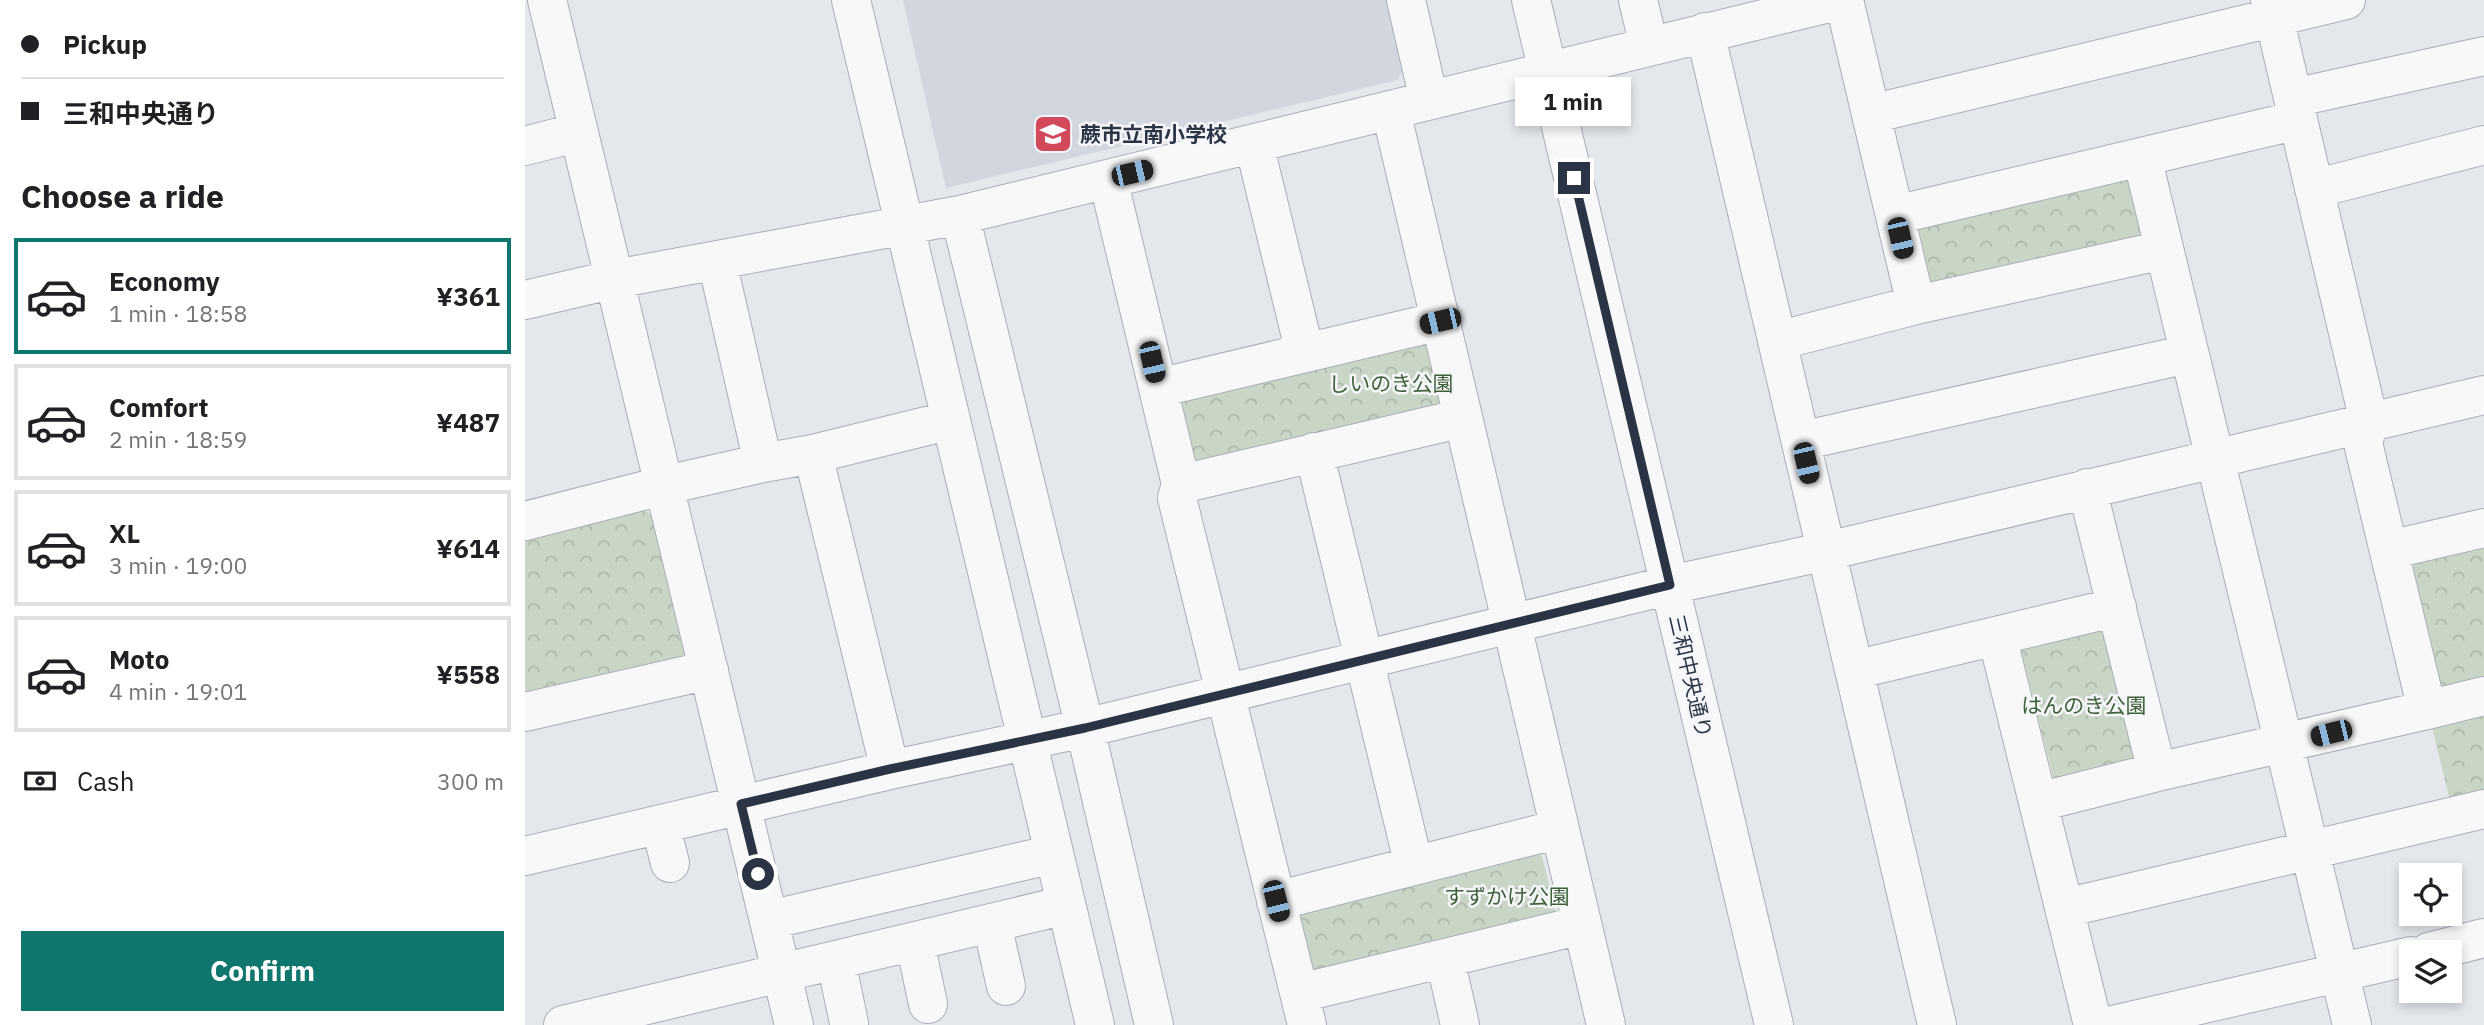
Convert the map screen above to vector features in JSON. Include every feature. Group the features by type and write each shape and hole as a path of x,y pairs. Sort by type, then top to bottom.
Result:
{"street":[{"path":"547,0 794,1025"},
{"path":"851,0 1095,1025"},
{"path":"1406,0 1429,100"},
{"name":"三和中央通り","path":"1531,0 1774,1025"},
{"path":"1638,0 1649,46"},
{"path":"525,300 615,279 960,215 1649,46 1719,20 1842,0 1916,305"},
{"path":"1871,114 2272,9 2346,0"},
{"path":"2272,9 2369,422 2363,443 2427,710"},
{"path":"1719,20 1777,341 1937,1025"},
{"path":"1895,215 2142,157 2296,109 2484,56"},
{"path":"1391,111 1606,1025"},
{"path":"525,146 579,132"},
{"path":"1254,144 1305,353"},
{"path":"2314,189 2484,145"},
{"path":"2142,157 2351,1025"},
{"path":"1108,179 1181,484 1177,498 1304,1009 1445,959 1582,925"},
{"path":"960,215 1154,1025"},
{"path":"1777,341 1916,305 2163,250"},
{"path":"717,261 763,463"},
{"path":"1158,388 1440,321"},
{"path":"1801,441 2188,354"},
{"path":"525,856 890,769 1085,728 1670,585 1827,551 2484,395"},
{"path":"1181,484 1463,418"},
{"path":"525,521 666,485 813,454 951,420"},
{"path":"1314,452 1414,866"},
{"path":"813,454 890,769"},
{"path":"2087,488 2157,772"},
{"path":"2389,550 2484,528"},
{"path":"1854,670 2117,607"},
{"path":"1997,636 2093,1025"},
{"path":"525,712 709,670"},
{"path":"2039,802 2484,696"},
{"path":"2065,908 2484,810"},
{"path":"660,824 670,863"},
{"path":"1276,901 1559,829"},
{"path":"769,920 1054,854"},
{"path":"563,1025 618,1019 781,974 1066,905"},
{"path":"992,923 1006,986"},
{"path":"2462,944 2484,938"},
{"path":"915,942 928,1004"},
{"path":"1445,959 1460,1025"},
{"path":"2113,1025 2399,959"},
{"path":"836,961 849,1023"}],"shaded area":[{"name":"蕨市立南小学校","path":"903,0 1388,0 1404,66 1398,80 946,188"}],"green space":[{"path":"2134,177 2150,236 1924,285 1910,229"},
{"name":"しいのき公園","path":"1427,339 1443,408 1192,465 1176,399"},
{"path":"633,506 654,515 688,654 679,664 525,699 525,532"},
{"path":"2484,528 2484,809 2454,817 2389,550"},
{"name":"はんのき公園","path":"2106,620 2147,760 2054,780 2021,650 2029,640"},
{"name":"すずかけ公園","path":"1530,850 1542,856 1557,917 1312,973 1297,914"}],"place":[{"name":"蕨市立南小学校","path":"1053,134"}],"route":[{"path":"758,874 741,804 1085,728 1670,585 1574,178"}]}
